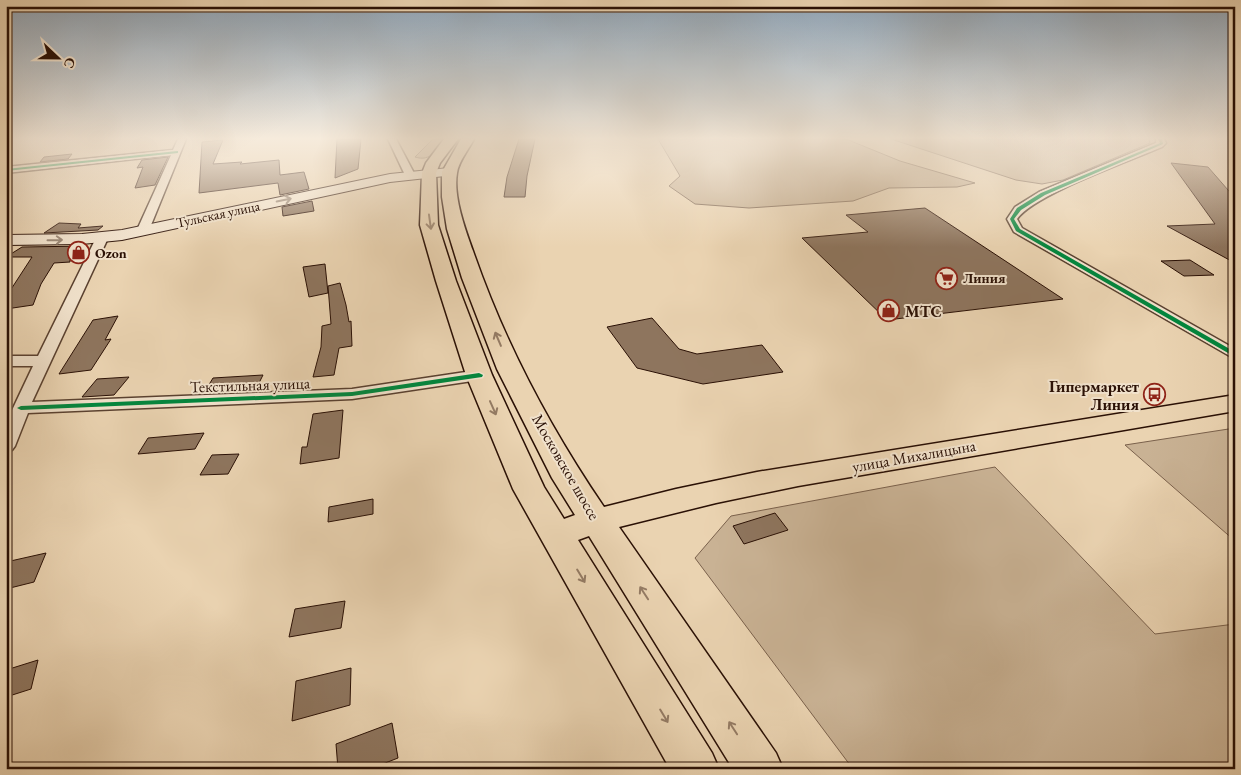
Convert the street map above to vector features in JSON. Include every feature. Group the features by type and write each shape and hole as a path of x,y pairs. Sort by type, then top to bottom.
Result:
{"main road":[{"name":"Тульская улица","path":"6,240 102,238 378,180 414,175"},
{"name":"Московское шоссе","path":"430,175 429,225 446,281 479,375 530,489 696,769"},
{"name":"Московское шоссе","path":"432,175 450,197 456,230 472,278 510,369 568,478 760,769"},
{"name":"улица Михалицына","path":"556,534 596,520 639,509 766,481 1235,403"}],"street":[{"path":"143,230 166,175"},
{"path":"1088,175 1043,194 1019,209 1012,219 1018,230 1235,355"},
{"path":"6,446 21,408 102,238"},
{"path":"6,362 45,361"},
{"name":"Текстильная улица","path":"21,408 352,394 479,375"}],"shaded area":[{"path":"948,175 975,183 957,187 889,188 853,201 749,208 695,204 669,186 680,176"},
{"path":"1001,175 1074,175 1063,180 1042,184 1016,180"},
{"path":"1235,428 1235,541 1125,445"},
{"path":"995,467 1155,634 1235,624 1235,769 853,769 695,558 731,516"}],"building":[{"path":"140,175 160,175 155,185 135,188"},
{"path":"200,175 305,175 309,189 280,195 278,183 199,193"},
{"path":"508,175 527,175 525,197 504,197"},
{"path":"1180,175 1215,175 1235,198 1235,263 1167,226 1215,224"},
{"path":"312,201 314,211 283,216 282,207"},
{"path":"925,208 1063,299 887,320 802,238 868,232 846,215"},
{"path":"59,223 81,224 78,228 103,226 98,230 44,233"},
{"path":"87,246 70,262 54,263 41,284 33,305 6,309 6,297 32,257 6,257 22,247"},
{"path":"1190,260 1214,275 1184,276 1161,261"},
{"path":"325,264 328,293 309,297 303,267"},
{"path":"340,283 349,322 351,321 352,346 339,348 334,375 313,377 321,347 322,326 331,324 328,286"},
{"path":"118,316 105,340 111,339 91,370 59,374 93,320"},
{"path":"652,318 679,349 697,354 762,345 783,372 703,384 637,368 607,327"},
{"path":"263,375 256,389 204,393 213,378"},
{"path":"129,377 114,395 82,397 97,379"},
{"path":"343,410 339,458 300,464 302,447 307,447 313,414"},
{"path":"204,433 195,449 138,454 148,438"},
{"path":"239,454 228,474 200,475 212,455"},
{"path":"373,499 373,514 328,522 329,507"},
{"path":"775,513 788,530 744,544 733,526"},
{"path":"46,553 34,582 6,589 6,562"},
{"path":"345,601 341,628 289,637 295,609"},
{"path":"38,660 31,689 6,697 6,670"},
{"path":"351,668 350,705 292,721 296,681"},
{"path":"392,723 398,758 370,769 338,769 336,744"}],"cycle path":[{"path":"1088,175 1043,194 1019,209 1012,219 1018,230 1235,355"},
{"path":"21,408 352,394 479,375"}],"place":[{"name":"Ozon","path":"79,253"},
{"name":"Линия","path":"947,278"},
{"name":"МТС","path":"889,311"},
{"name":"Гипермаркет Линия","path":"1155,395"}]}
